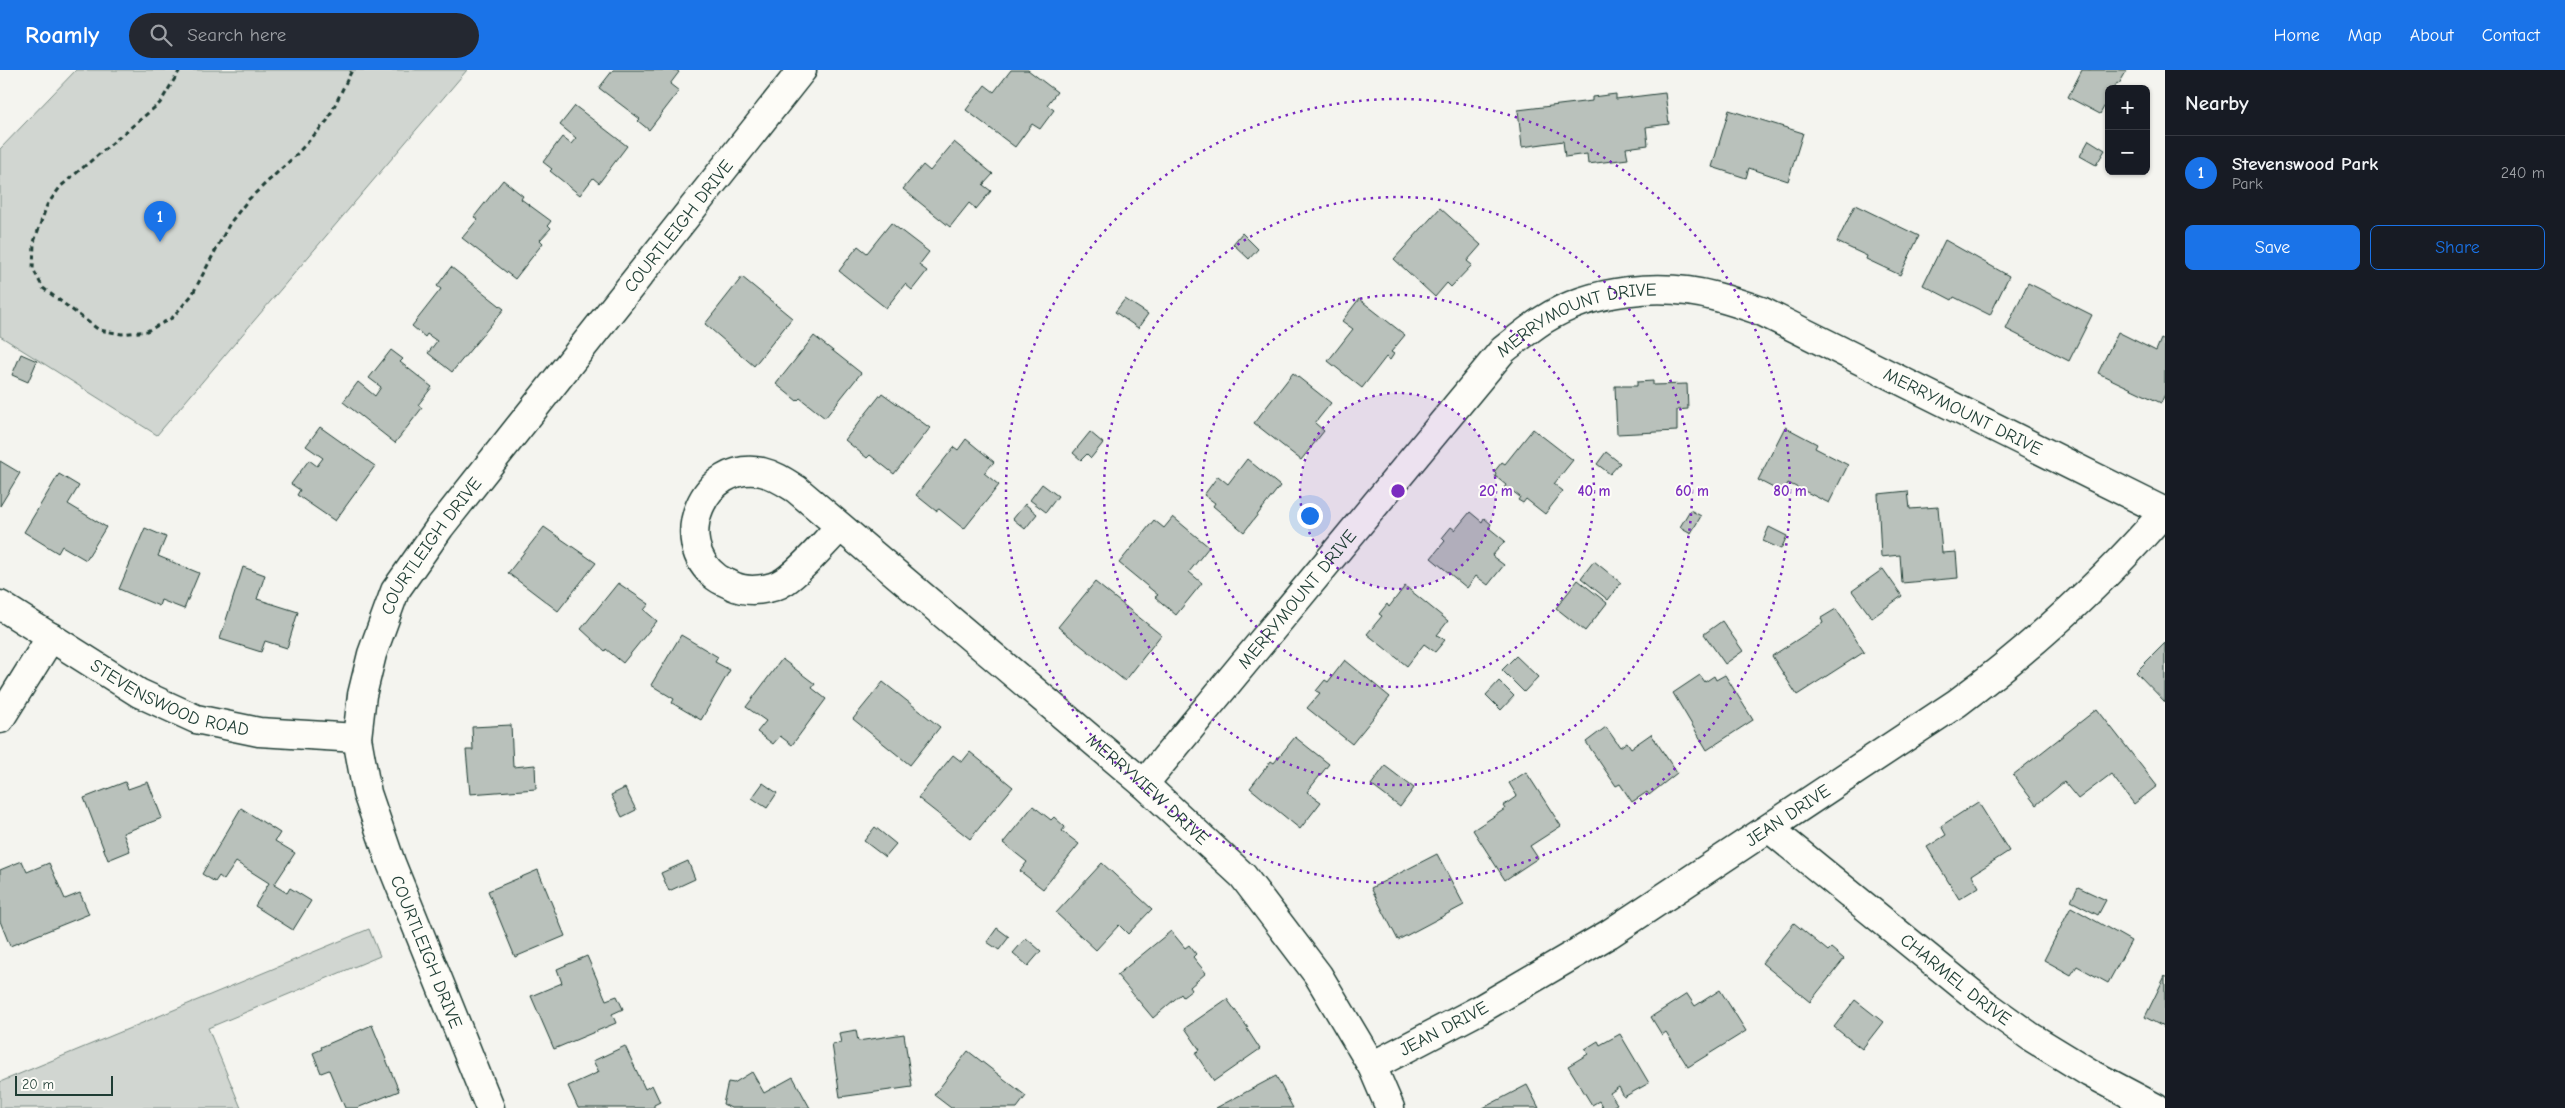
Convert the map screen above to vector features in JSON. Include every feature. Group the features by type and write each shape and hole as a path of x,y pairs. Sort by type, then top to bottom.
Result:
{"street":[{"name":"COURTLEIGH DRIVE","path":"490,1108 390,863 367,793 357,738 362,695 372,654 395,591 440,527 802,70"},
{"name":"MERRYMOUNT DRIVE","path":"1144,784 1498,356 1544,319 1583,301 1628,291 1672,290 1716,296 1761,311 2165,512"},
{"name":"MERRYVIEW DRIVE","path":"840,528 784,582 763,589 739,589 717,578 703,564 699,556 693,528 697,510 714,485 728,477 742,472 760,472 779,477 796,489 1144,784 1243,876 1318,975 1372,1066 1390,1108"},
{"name":"JEAN DRIVE","path":"1372,1066 1543,974 1770,829 1956,703 2011,662 2067,613 2165,512"},
{"name":"STEVENSWOOD ROAD","path":"0,605 139,693 196,719 259,732 357,738"},
{"path":"0,719 51,637"},
{"name":"CHARMEL DRIVE","path":"1770,829 1985,1004 2031,1038 2090,1073 2156,1108"}],"path":[{"path":"180,70 160,103 61,186 47,205 34,242 33,269 43,288 99,330 122,334 147,331 172,318 192,295 230,222 242,207 327,121 352,70"}],"shaded area":[{"path":"76,70 467,70 157,435 0,336 0,149"},
{"path":"369,929 380,956 208,1028 241,1108 0,1108 0,1082"}],"building":[{"path":"613,70 676,70 679,72 670,84 679,91 649,130 638,121 640,119 599,88"},
{"path":"1011,70 1028,70 1057,92 1047,105 1054,110 1040,129 1032,124 1015,147 966,110 985,85 994,92"},
{"path":"2082,70 2127,70 2119,84 2105,85 2105,105 2100,114 2068,97"},
{"path":"1665,93 1669,124 1646,127 1648,145 1626,148 1628,159 1588,164 1587,154 1565,157 1563,141 1522,147 1518,110 1592,101 1592,97 1616,94 1616,99"},
{"path":"575,106 627,146 599,183 593,178 580,195 550,171 552,169 543,162 562,137 571,144 576,138 560,125"},
{"path":"1729,110 1803,133 1788,181 1749,168 1746,178 1712,167"},
{"path":"2089,140 2105,150 2096,165 2080,156"},
{"path":"954,142 993,174 983,185 991,191 976,209 969,203 950,227 903,189 923,165 930,171"},
{"path":"503,180 523,196 521,199 551,221 548,225 551,228 540,240 543,243 515,279 462,238 478,219 474,217"},
{"path":"1855,205 1919,236 1900,275 1866,259 1867,256 1837,242"},
{"path":"1440,208 1481,245 1467,261 1472,265 1451,287 1447,283 1435,297 1394,259"},
{"path":"891,223 929,252 919,265 927,271 912,290 905,284 886,308 839,271 858,246 867,253"},
{"path":"1242,233 1258,249 1249,259 1233,244"},
{"path":"1945,240 2009,276 1990,315 1954,297 1952,300 1923,285"},
{"path":"451,267 504,309 452,372 428,353 437,341 427,334 425,337 412,326 441,289 437,286"},
{"path":"742,277 792,318 754,366 705,324"},
{"path":"2028,283 2092,315 2069,361 2006,329"},
{"path":"1125,299 1148,314 1138,328 1115,312"},
{"path":"1359,299 1405,335 1391,352 1394,354 1390,360 1386,357 1362,388 1328,361 1353,329 1342,321"},
{"path":"2118,332 2156,351 2161,339 2165,341 2165,394 2161,403 2098,373"},
{"path":"814,336 861,373 825,418 800,398 797,401 776,384"},
{"path":"391,350 403,359 400,362 432,387 418,405 422,408 395,443 343,402 358,382 375,396 381,387 369,378"},
{"path":"21,354 37,361 28,382 12,375"},
{"path":"1293,373 1331,403 1315,423 1324,431 1301,460 1254,423"},
{"path":"1653,381 1653,385 1687,384 1688,409 1677,410 1677,431 1617,434 1615,386 1637,386 1637,382"},
{"path":"882,393 930,428 894,474 870,455 867,458 845,440"},
{"path":"320,427 375,466 335,521 297,495 300,490 291,484 309,460 317,466 323,458 306,446"},
{"path":"1785,427 1817,444 1815,448 1848,465 1829,503 1788,483 1783,493 1758,480"},
{"path":"1533,429 1573,460 1554,484 1563,491 1545,514 1526,499 1523,503 1518,500 1520,497 1511,490 1509,492 1504,488 1506,485 1495,476 1494,472 1502,462 1505,464"},
{"path":"1090,432 1103,443 1091,458 1087,454 1081,460 1073,453"},
{"path":"966,439 994,462 984,473 999,485 964,529 939,509 936,511 916,495 954,447 958,450"},
{"path":"1606,452 1620,463 1610,474 1597,464"},
{"path":"1247,459 1280,486 1244,532 1213,506 1215,503 1204,495 1218,476 1228,484"},
{"path":"0,461 20,473 0,506"},
{"path":"59,474 79,486 68,504 106,527 86,560 62,546 58,553 24,532"},
{"path":"1042,484 1058,496 1046,512 1030,500"},
{"path":"1908,491 1910,509 1938,507 1942,553 1956,552 1958,578 1902,583 1900,555 1881,557 1878,494"},
{"path":"1025,504 1037,514 1025,529 1013,519"},
{"path":"1690,510 1701,516 1691,533 1680,527"},
{"path":"1470,512 1482,522 1484,518 1491,524 1489,528 1505,541 1492,556 1504,565 1488,585 1476,576 1467,588 1431,558 1445,541 1442,538 1451,527 1455,530"},
{"path":"1173,517 1209,547 1189,572 1202,583 1176,615 1155,597 1158,595 1119,563 1154,520 1164,528"},
{"path":"544,527 596,563 558,611 508,573"},
{"path":"1769,527 1787,536 1781,549 1763,541"},
{"path":"145,528 166,537 158,556 199,573 184,609 161,600 159,606 119,589"},
{"path":"1594,561 1621,583 1608,600 1581,578"},
{"path":"243,567 265,575 257,599 298,612 287,648 265,641 261,652 220,639"},
{"path":"1883,569 1902,596 1872,618 1852,591"},
{"path":"1578,580 1607,603 1585,631 1556,608"},
{"path":"1095,582 1161,635 1125,681 1058,627"},
{"path":"618,583 649,604 644,610 657,621 623,663 606,649 605,651 581,629"},
{"path":"1405,586 1448,621 1437,635 1445,640 1435,652 1424,644 1407,666 1367,634 1382,616 1379,614 1387,604 1389,607"},
{"path":"1836,609 1864,652 1797,695 1772,656 1823,623 1821,618"},
{"path":"1722,621 1743,651 1725,664 1704,634"},
{"path":"681,635 718,657 715,662 730,670 701,720 672,703 674,699 651,685"},
{"path":"2165,643 2165,702 2136,672"},
{"path":"1516,656 1538,677 1524,692 1502,670"},
{"path":"782,659 815,684 812,688 826,699 792,745 780,736 773,744 757,732 766,721 746,707"},
{"path":"1345,660 1390,697 1352,744 1307,708 1320,693 1316,691 1325,680 1328,682"},
{"path":"1700,675 1705,682 1714,676 1716,680 1725,675 1753,720 1707,750 1673,693"},
{"path":"1499,681 1514,696 1501,710 1486,695"},
{"path":"883,682 940,727 910,765 853,719"},
{"path":"2097,709 2157,786 2134,804 2111,774 2078,799 2064,782 2036,805 2013,775"},
{"path":"511,725 513,767 535,765 536,789 470,794 466,750 473,750 472,727"},
{"path":"1606,727 1620,747 1627,742 1631,748 1651,734 1677,773 1649,795 1647,792 1632,802 1620,784 1616,786 1586,742"},
{"path":"1295,737 1329,764 1307,792 1321,802 1300,829 1250,788 1271,761 1274,763"},
{"path":"970,752 1013,787 970,839 918,798 953,755 962,762"},
{"path":"1385,766 1414,788 1400,807 1371,785"},
{"path":"1526,772 1561,826 1530,846 1538,858 1505,880 1473,830 1505,809 1503,806 1517,796 1509,783"},
{"path":"125,782 128,789 148,782 162,818 123,833 130,851 108,860 84,798"},
{"path":"763,783 777,793 767,808 752,798"},
{"path":"625,788 636,810 622,817 611,795"},
{"path":"1978,802 2009,851 1972,875 1979,887 1959,899 1927,847 1946,835 1941,826"},
{"path":"1033,806 1051,820 1054,817 1065,827 1062,831 1079,844 1043,889 1020,871 1027,862 1003,843"},
{"path":"241,808 280,833 275,841 295,853 274,885 287,893 290,888 311,901 293,930 255,906 269,883 236,862 224,880 219,876 215,882 202,874"},
{"path":"875,827 896,844 885,857 864,841"},
{"path":"1437,854 1464,905 1398,940 1371,888"},
{"path":"22,861 27,872 49,863 65,899 80,893 89,914 10,946 0,921 0,870"},
{"path":"688,861 695,879 669,891 661,873"},
{"path":"1102,863 1152,909 1128,934 1119,925 1096,950 1056,913"},
{"path":"538,870 565,936 515,957 488,891"},
{"path":"2078,887 2106,900 2098,915 2071,901"},
{"path":"2071,907 2131,941 2108,983 2077,966 2071,975 2044,960"},
{"path":"1794,923 1828,951 1831,948 1844,959 1810,1002 1762,963"},
{"path":"997,928 1009,937 999,950 987,942"},
{"path":"1171,931 1185,948 1189,945 1196,954 1193,957 1206,973 1190,987 1192,990 1183,997 1181,994 1153,1018 1117,975"},
{"path":"1026,938 1041,951 1028,966 1013,953"},
{"path":"587,956 606,1000 617,996 623,1009 612,1014 616,1023 554,1049 531,996 562,983 557,969"},
{"path":"2165,976 2165,1028 2145,1017"},
{"path":"1720,990 1746,1031 1688,1067 1666,1032 1662,1035 1651,1017 1687,994 1695,1006"},
{"path":"1227,999 1248,1028 1260,1049 1214,1081 1195,1053 1200,1050 1185,1028"},
{"path":"1855,1000 1883,1022 1862,1049 1834,1027"},
{"path":"372,1025 399,1091 357,1108 345,1108 329,1070 321,1073 313,1053 322,1049 321,1047"},
{"path":"856,1030 858,1041 904,1034 912,1087 840,1097 832,1044 841,1043 839,1033"},
{"path":"1620,1034 1649,1083 1624,1097 1619,1087 1610,1093 1617,1104 1610,1108 1603,1108 1599,1101 1592,1105 1568,1066 1588,1054 1585,1049 1598,1041 1600,1045"},
{"path":"625,1046 645,1089 652,1085 660,1102 654,1105 654,1108 578,1108 568,1086 599,1072 593,1061"},
{"path":"968,1051 1026,1096 1017,1108 951,1108 934,1095"},
{"path":"752,1072 764,1093 793,1077 810,1108 731,1108 723,1104 728,1082 734,1083"},
{"path":"1276,1076 1293,1108 1216,1108"},
{"path":"1527,1085 1539,1108 1483,1108"}],"place":[{"name":"Stevenswood Park","path":"160,242"}]}
